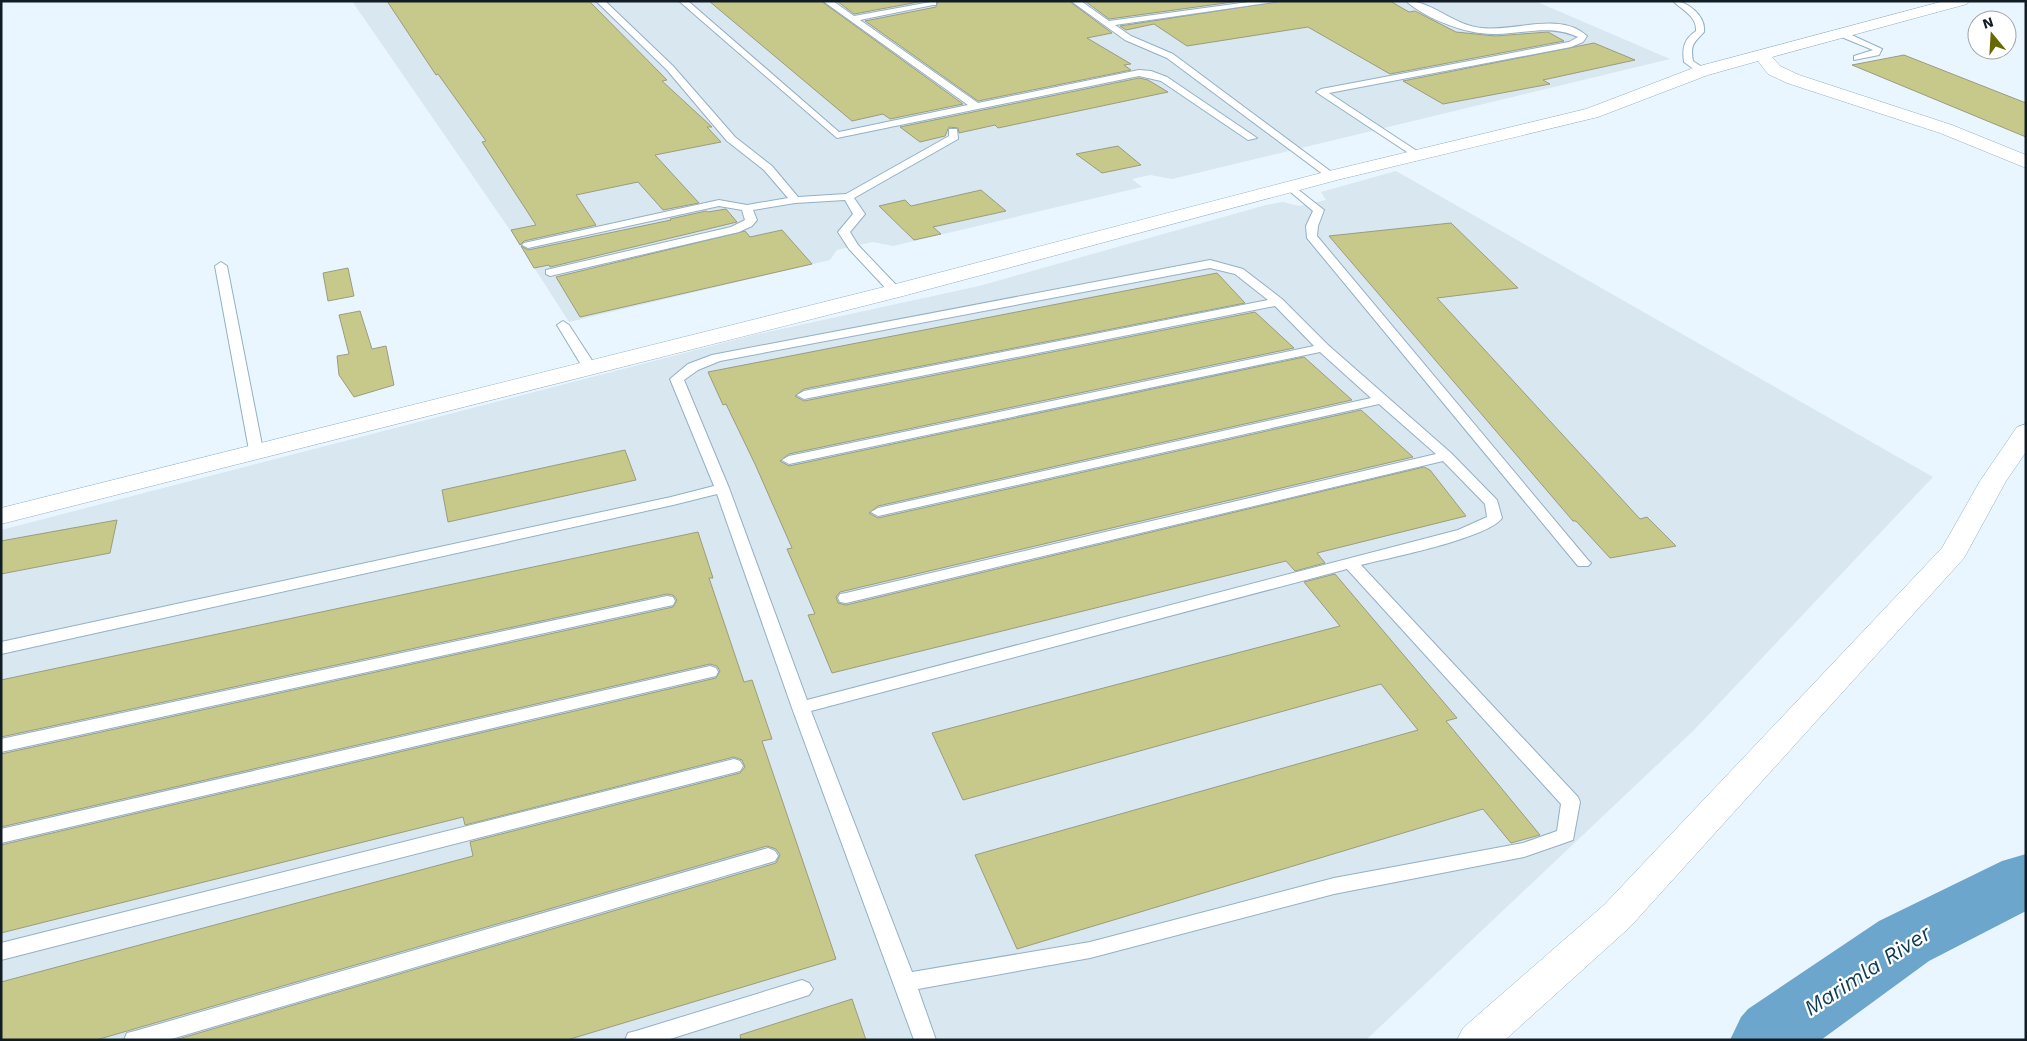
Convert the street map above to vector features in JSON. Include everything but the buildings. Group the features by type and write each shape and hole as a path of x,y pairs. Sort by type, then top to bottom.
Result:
{"street":[{"path":"1,516 256,450 895,291 1332,176 1592,113 1702,71 1962,1"},
{"path":"1762,55 1774,70 1793,79 1946,129 2026,162"},
{"path":"1477,1040 1618,916 1954,552 1993,481 2026,432"}],"lane":[{"path":"600,1 670,68 731,139 768,168 795,200"},
{"path":"683,1 837,135 1139,73 1164,79 1252,138"},
{"path":"827,1 976,106"},
{"path":"1075,1 1128,38 1170,56 1332,176"},
{"path":"1106,24 1276,1"},
{"path":"1410,1 1470,30 1483,31 1560,26 1583,36 1580,40 1571,44 1329,88 1321,92 1416,155"},
{"path":"1677,1 1699,19 1702,26 1700,32 1690,38 1687,51 1689,62 1702,71"},
{"path":"852,19 933,3"},
{"path":"1842,34 1878,50 1876,53 1857,58"},
{"path":"528,245 719,203 747,208 795,200 848,197 954,137 951,129 932,115"},
{"path":"1291,187 1320,210 1312,226 1312,236 1583,563"},
{"path":"848,197 859,214 844,232 853,247 895,291"},
{"path":"550,272 735,230 748,224 751,220 747,208"},
{"path":"801,708 1463,533 1485,525 1494,518 1492,503 1446,456 1323,348 1278,302 1238,271 1210,264 717,358 693,367 677,379 722,488 801,708 905,982 925,1040"},
{"path":"221,266 256,450"},
{"path":"804,395 1278,302"},
{"path":"563,325 590,368"},
{"path":"789,460 1323,348"},
{"path":"878,512 1383,399"},
{"path":"846,598 1446,456"},
{"path":"1,648 674,501 722,488"},
{"path":"905,982 1090,950 1334,886 1524,850 1566,836 1571,802 1350,563"},
{"path":"1,746 666,601"},
{"path":"1,836 710,672"},
{"path":"1,952 734,766"},
{"path":"135,1040 768,856"},
{"path":"636,1040 802,989"}],"shaded area":[{"path":"352,1 1535,1 1670,59 1172,179 1150,175 1132,179 1142,187 893,246 873,242 837,250 830,260 569,322 510,230"},
{"path":"1396,171 1933,477 1694,730 1366,1040 1,1040 1,530 754,335 979,286 1266,205 1283,202 1299,206 1326,200 1321,192"}],"waterway":[{"name":"Marimla River","path":"1767,1040 1774,1032 1904,941 2026,880"}]}
